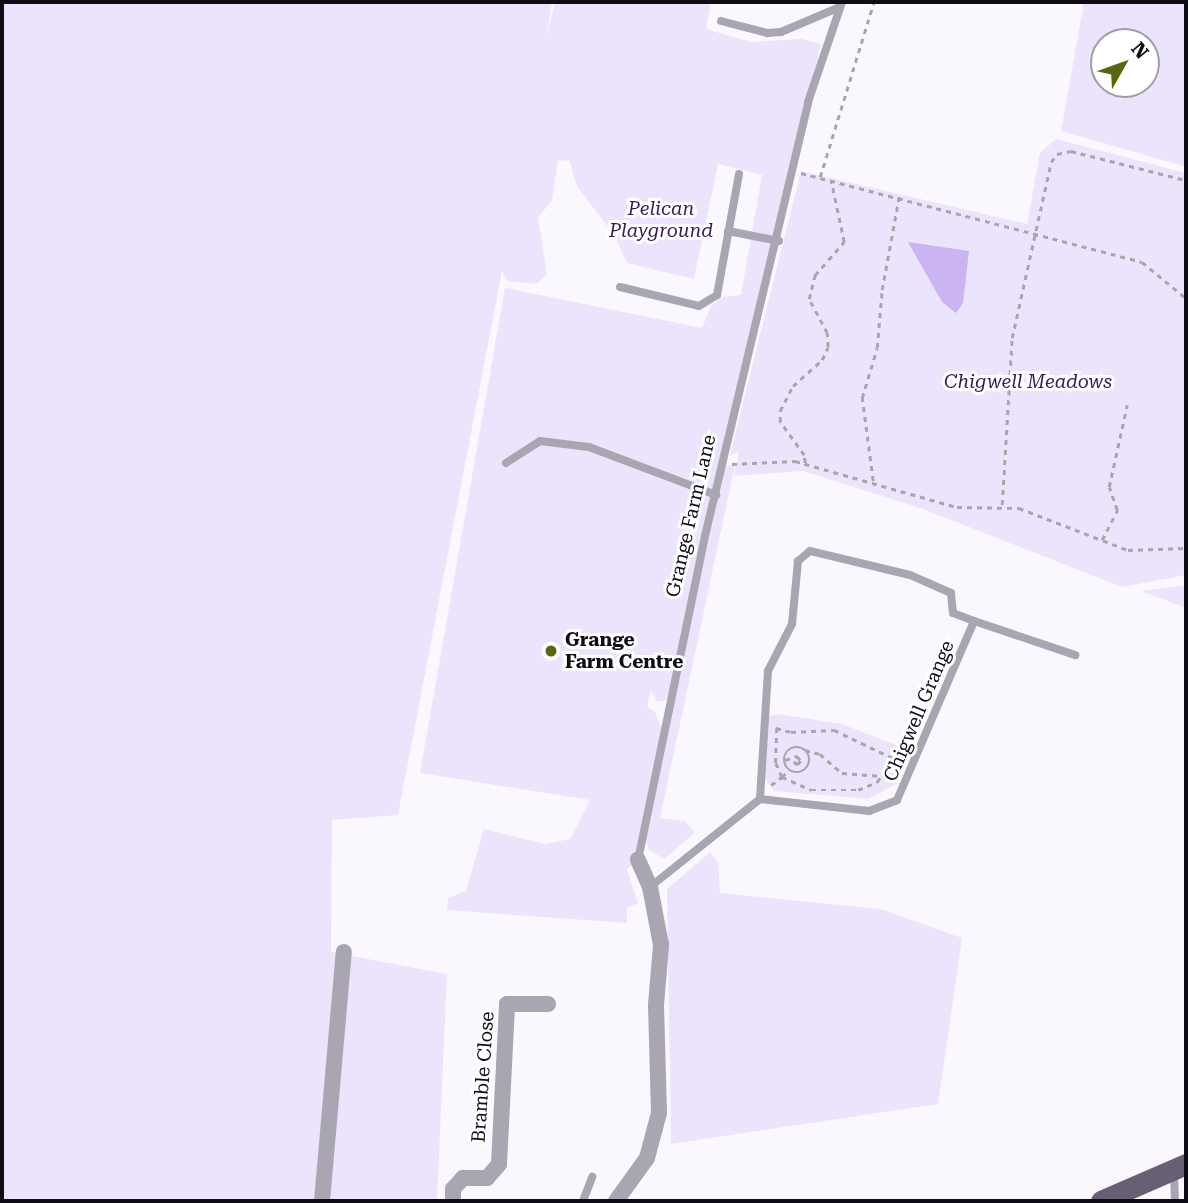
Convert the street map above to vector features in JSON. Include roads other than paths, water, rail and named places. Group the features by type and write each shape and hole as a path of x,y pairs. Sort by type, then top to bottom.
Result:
{"main road":[{"path":"1101,1201 1180,1167"}],"street":[{"name":"Grange Farm Lane","path":"616,1201 647,1158 659,1113 656,1005 661,945 650,887 638,860"},
{"path":"322,1201 344,952"},
{"name":"Bramble Close","path":"453,1201 453,1189 463,1178 486,1178 499,1164 507,1004 548,1004"}],"lane":[{"path":"721,21 767,33 781,32 841,4"},
{"name":"Grange Farm Lane","path":"638,860 716,495 779,241 808,102 841,4"},
{"path":"620,287 699,306 717,295 739,174"},
{"path":"728,231 779,241"},
{"path":"506,463 540,441 589,447 716,495"},
{"name":"Chigwell Grange","path":"974,621 905,789 885,808 869,811 760,799 768,671 792,624 798,561 810,551 910,575 951,593 953,613 1075,655"},
{"path":"650,887 760,799"},
{"path":"1175,1201 1180,1167"},
{"path":"583,1201 592,1177"}],"place":[{"name":"Grange Farm Centre","path":"551,651"}],"park label":[{"name":"Pelican Playground","path":"661,220"},
{"name":"Chigwell Meadows","path":"1028,382"}]}
